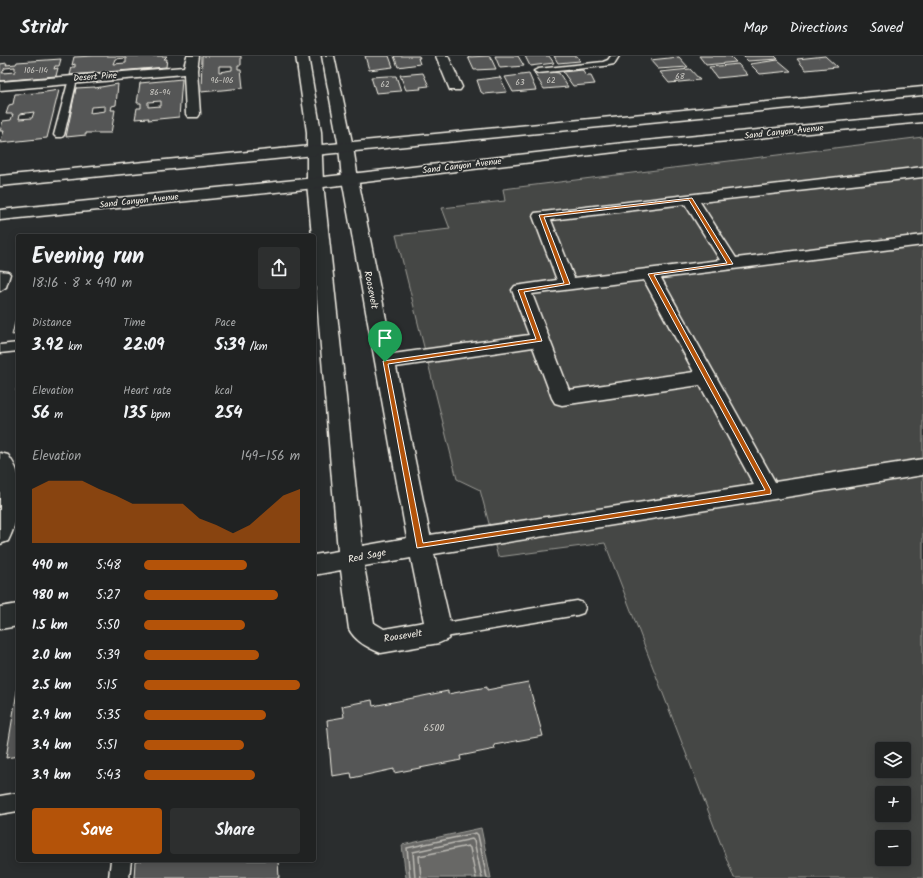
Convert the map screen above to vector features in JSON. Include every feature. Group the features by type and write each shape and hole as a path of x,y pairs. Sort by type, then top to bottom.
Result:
{"street":[{"path":"193,56 190,70 193,114"},
{"name":"Roosevelt","path":"302,56 314,132 314,183 351,559 362,629 381,641 439,630 420,546 328,56"},
{"path":"442,56 455,87"},
{"name":"Desert Pine","path":"0,86 190,70"},
{"path":"0,181 923,91"},
{"name":"Sand Canyon Avenue","path":"0,215 314,183 624,147 923,118"},
{"path":"865,124 907,130 923,128"},
{"path":"568,284 541,216 923,172"},
{"path":"690,199 731,264"},
{"path":"707,377 562,398 521,290 923,240"},
{"path":"650,274 769,492"},
{"path":"385,362 540,340"},
{"path":"0,461 14,482 0,534"},
{"name":"Red Sage","path":"316,565 420,546 923,467"},
{"path":"0,618 16,615"}],"lane":[{"path":"538,71 611,62 615,56"},
{"path":"59,134 73,79"},
{"path":"0,274 4,274 0,287"},
{"path":"0,349 16,347"},
{"path":"439,630 577,608"},
{"path":"0,805 16,802"},
{"path":"119,878 121,862"}],"shaded area":[{"path":"923,137 923,878 734,878 605,543 498,557 480,490 457,479 396,235 450,229 442,208 505,201 503,189"}],"water":[{"path":"481,828 491,878 406,878 402,845"}],"building":[{"path":"167,56 164,59 167,59 166,67 70,75 72,67 75,67 75,64 72,65 74,57","holes":["126,58 126,63 113,64 115,59"]},
{"path":"202,56 241,56 241,65 238,65 238,69 241,69 243,88 201,92","holes":["219,66 232,66 232,70 219,72"]},
{"path":"365,56 389,56 393,67 369,70"},
{"path":"394,56 419,56 420,58 418,58 420,64 398,67"},
{"path":"490,56 496,69 474,70 468,57"},
{"path":"495,56 518,56 524,66 500,68"},
{"path":"525,56 549,56 554,63 530,66"},
{"path":"554,56 577,56 580,61 558,63"},
{"path":"699,56 730,56 736,62 706,65"},
{"path":"743,56 775,56 778,59 748,61"},
{"path":"825,56 837,67 806,70 797,59"},
{"path":"679,57 688,67 658,69 650,60"},
{"path":"61,59 59,66 55,66 54,69 58,68 56,76 0,81 0,64 16,64 17,62","holes":["15,67 15,72 2,73 5,68"]},
{"path":"778,60 791,71 760,74 750,64"},
{"path":"738,64 748,75 717,78 709,67"},
{"path":"690,69 700,80 669,83 660,72"},
{"path":"582,70 586,76 591,76 595,84 573,86 563,72"},
{"path":"423,73 429,86 420,87 421,89 406,90 400,75"},
{"path":"534,73 559,73 568,87 544,89"},
{"path":"529,74 536,90 513,92 505,77"},
{"path":"396,76 401,91 376,93 371,77"},
{"path":"500,77 507,92 484,94 481,92 477,80"},
{"path":"182,79 179,117 148,120 149,118 135,119 137,108 141,108 141,103 137,103 140,83","holes":["161,101 161,106 148,107 148,102"]},
{"path":"118,84 116,105 112,106 111,110 115,110 111,133 86,133 86,135 66,137 76,88 95,88","holes":["105,106 105,111 90,113 91,107"]},
{"path":"59,90 47,138 0,143 4,131 0,131 3,121 11,120 13,114 6,114 9,105 13,104 15,94","holes":["34,112 32,118 19,119 20,114"]},
{"path":"16,318 16,334 12,335"},
{"path":"528,682 543,736 494,745 495,749 460,756 461,760 394,773 394,769 352,778 351,773 332,776 327,720 344,717 342,706 372,700 373,706 448,691 448,694 487,687 487,690"},
{"path":"16,697 16,756 6,758"},
{"path":"135,862 278,862 279,878 134,878"}],"route":[{"path":"690,199 731,264 650,274 769,492 420,546 385,362 540,340 521,290 568,284 541,216 690,199"}]}
